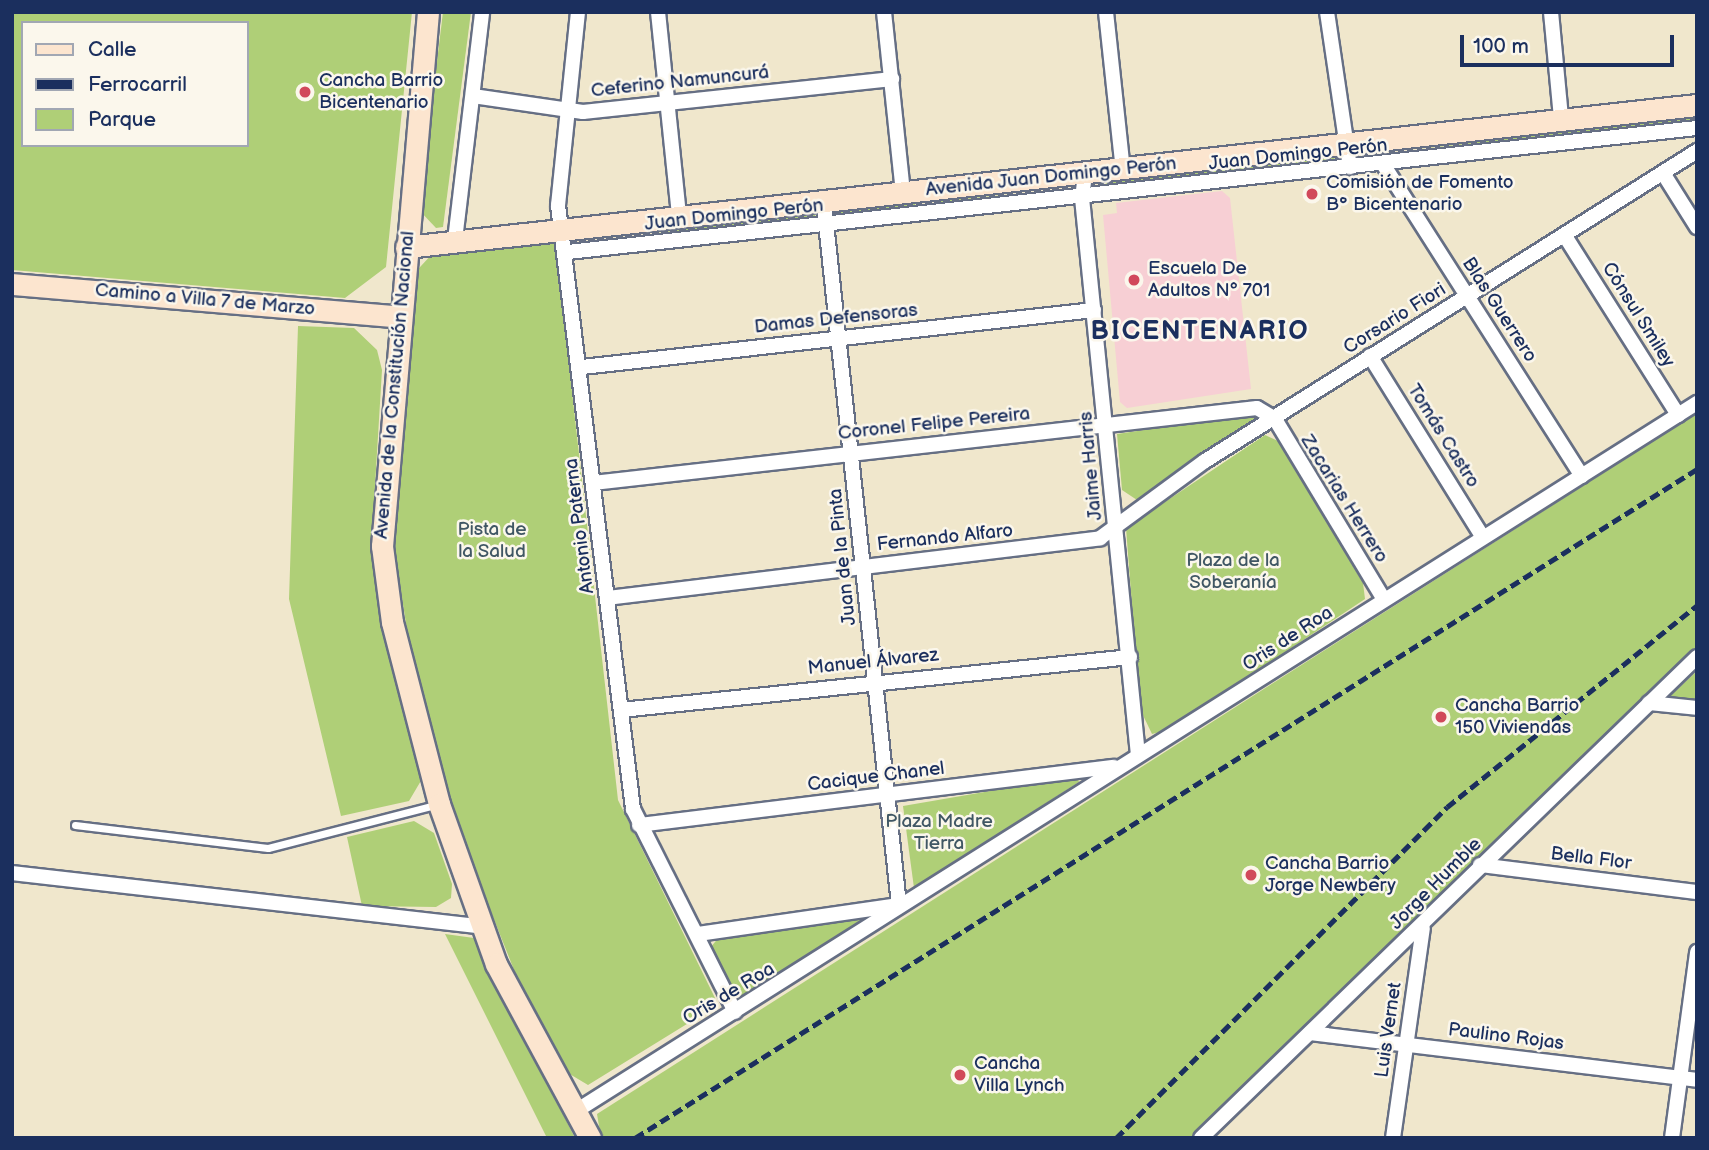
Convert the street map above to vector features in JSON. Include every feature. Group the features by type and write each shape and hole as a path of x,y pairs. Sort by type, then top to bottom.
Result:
{"main road":[{"name":"Avenida de la Constitución Nacional","path":"428,12 397,316 382,546 400,662 439,804 483,927 590,1138"},
{"name":"Avenida Juan Domingo Perón","path":"406,247 679,215 825,214 928,190 1697,105"},
{"name":"Camino a Villa 7 de Marzo","path":"12,284 397,316"}],"street":[{"path":"455,240 482,12"},
{"name":"Antonio Paterna","path":"578,12 558,205 568,252 621,710 639,825 698,934 735,1012"},
{"path":"658,12 679,215"},
{"path":"884,12 903,194"},
{"path":"1106,12 1123,170"},
{"path":"1327,12 1343,144 1350,167"},
{"path":"1551,12 1561,118"},
{"name":"Ceferino Namuncurá","path":"473,96 568,109 892,79"},
{"name":"Juan Domingo Perón","path":"568,252 825,214 930,212 1082,198 1697,128"},
{"path":"1395,137 1399,163"},
{"name":"Corsario Fiori","path":"1116,526 1370,356 1697,151"},
{"name":"Blas Guerrero","path":"1383,164 1582,476"},
{"path":"1663,173 1697,227"},
{"name":"Jaime Harris","path":"1085,174 1082,198 1107,424 1138,755"},
{"path":"928,190 930,212"},
{"name":"Juan de la Pinta","path":"825,214 899,905"},
{"name":"Cónsul Smiley","path":"1565,236 1678,415"},
{"name":"Damas Defensoras","path":"582,368 1094,310"},
{"name":"Tomás Castro","path":"1370,356 1482,536"},
{"name":"Oris de Roa","path":"576,1111 1117,766 1697,403"},
{"name":"Coronel Felipe Pereira","path":"593,483 1257,408 1275,419"},
{"name":"Zacarias Herrero","path":"1275,419 1384,598"},
{"name":"Fernando Alfaro","path":"607,597 864,565 1087,542 1116,526"},
{"name":"Manuel Álvarez","path":"621,710 875,681 1130,657"},
{"name":"Jorge Humble","path":"1202,1138 1423,928 1480,865 1697,657"},
{"path":"1649,702 1697,708"},
{"name":"Cacique Chanel","path":"639,825 1117,766"},
{"name":"Bella Flor","path":"1480,865 1697,892"},
{"path":"12,873 483,927"},
{"name":"Oris de Roa","path":"698,934 899,905"},
{"name":"Luis Vernet","path":"1393,1138 1423,928"},
{"path":"1672,1138 1678,1077 1697,952"},
{"name":"Paulino Rojas","path":"1310,1033 1697,1080"}],"lane":[{"path":"75,825 268,848 439,804"}],"shaded area":[{"path":"1222,191 1230,198 1251,389 1127,408 1120,402 1103,215 1117,213 1116,203"}],"green space":[{"path":"12,12 412,12 386,267 345,298 12,270"},
{"path":"443,12 471,12 443,227 436,228 419,210"},
{"path":"1697,114 1697,123 1404,150 1404,147"},
{"path":"1333,156 1336,161 1320,165 1102,189 1107,182"},
{"path":"1069,189 1060,193 937,204 939,201"},
{"path":"915,203 916,210 835,215 836,211"},
{"path":"815,214 816,221 581,238 584,234"},
{"name":"Pista de la Salud","path":"555,241 618,800 715,998 708,1011 588,1085 563,1070 524,995 447,801 414,675 393,540 409,279 433,253"},
{"path":"298,326 354,328 377,350 382,370 371,552 422,779 409,801 341,816 289,599"},
{"path":"1697,413 1697,646 1194,1138 601,1138 597,1114"},
{"path":"1252,414 1261,421 1137,500 1122,490 1117,434"},
{"name":"Plaza de la Soberanía","path":"1265,435 1280,442 1363,583 1365,599 1168,730 1152,734 1140,709 1126,528"},
{"path":"1697,671 1697,700 1669,697"},
{"name":"Plaza Madre Tierra","path":"1077,776 1079,782 914,888 903,806"},
{"path":"414,821 434,833 452,884 451,898 436,907 362,906 347,837"},
{"path":"865,919 739,1002 710,948 720,936"},
{"path":"445,934 474,938 575,1138 547,1138"}],"railway":[{"path":"635,1138 1697,469"},
{"path":"1116,1138 1447,807 1697,605"}],"place":[{"name":"Cancha Barrio Bicentenario","path":"305,92"},
{"name":"Comisión de Fomento B° Bicentenario","path":"1312,194"},
{"name":"Escuela De Adultos Nº 701","path":"1134,280"},
{"name":"Cancha Barrio 150 Viviendas","path":"1441,717"},
{"name":"Cancha Barrio Jorge Newbery","path":"1251,875"},
{"name":"Cancha Villa Lynch","path":"960,1075"}],"district":[{"name":"BICENTENARIO","path":"1200,332"}]}
